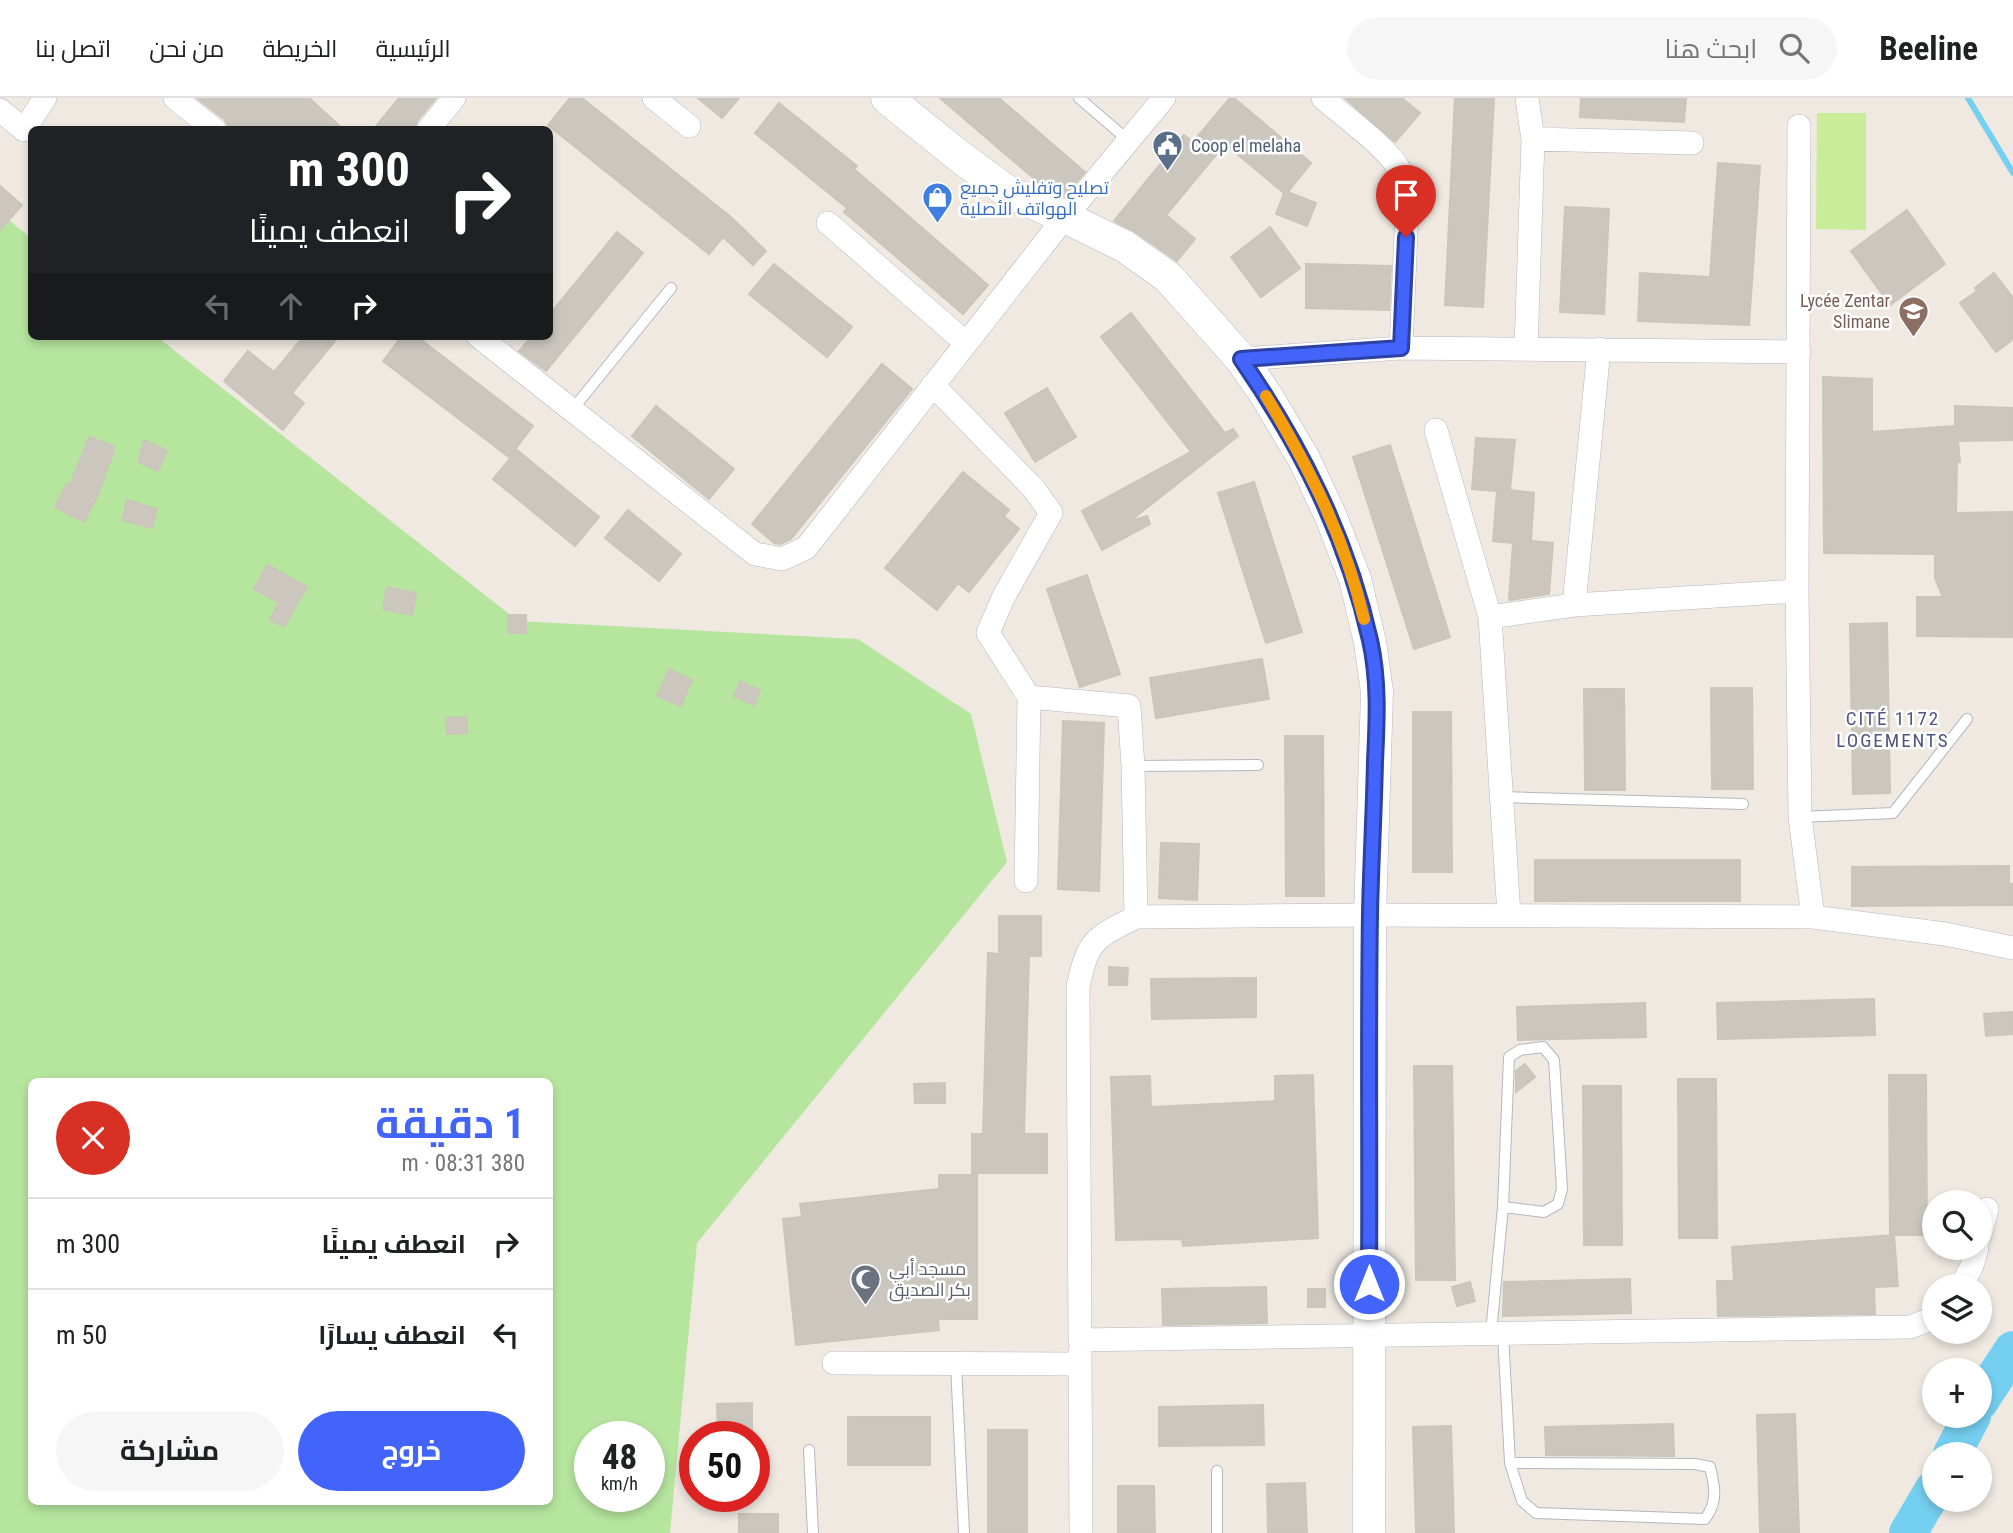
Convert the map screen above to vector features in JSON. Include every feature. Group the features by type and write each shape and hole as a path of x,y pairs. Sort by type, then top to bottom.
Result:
{"main road":[{"path":"887,98 1008,192 1124,246 1168,277 1241,359 1265,395 1304,459 1331,517 1355,579 1370,642 1377,692 1370,915 1369,1533"}],"street":[{"path":"0,110 24,130 45,98"},
{"path":"175,98 210,126"},
{"path":"431,126 454,98"},
{"path":"654,98 689,125"},
{"path":"483,340 755,554 782,559 806,548 1065,217 1164,98"},
{"path":"1323,98 1388,156 1400,171 1407,210 1401,348"},
{"path":"1526,349 1533,139 1527,98"},
{"path":"1800,126 1797,591 1800,817 1813,917"},
{"path":"1533,139 1692,143"},
{"path":"828,223 966,343"},
{"path":"1241,359 1401,348 1799,352"},
{"path":"1574,606 1599,349"},
{"path":"933,385 1034,489 1051,513 1003,598 988,633 1030,697 1026,881"},
{"path":"1436,429 1490,617 1509,915"},
{"path":"1490,617 1574,606 1797,591"},
{"path":"1030,697 1129,706 1136,918"},
{"path":"1081,1533 1078,987 1085,955 1102,934 1136,918 1370,915 1813,917 1945,934 2013,948"},
{"path":"1080,1340 1910,1327 1922,1322"},
{"path":"834,1363 1080,1364"}],"lane":[{"path":"1079,98 1129,141"},
{"path":"572,410 671,288"},
{"path":"1800,817 1893,813 1967,719"},
{"path":"1133,766 1258,765"},
{"path":"1502,797 1743,804"},
{"path":"1503,1208 1544,1212 1558,1204 1562,1189 1554,1060 1543,1047 1520,1050 1508,1058 1497,1334 1510,1463 1522,1502 1536,1513 1705,1519 1714,1507 1716,1489 1710,1467 1695,1464 1510,1463"},
{"path":"956,1364 964,1533"},
{"path":"808,1450 813,1533"},
{"path":"1217,1471 1217,1533"}],"green space":[{"path":"1817,113 1866,113 1866,230 1816,229"},
{"path":"0,213 28,236 28,340 161,340 518,621 858,639 971,714 1007,862 697,1243 670,1533 0,1533"}],"building":[{"path":"197,98 309,98 340,126 228,126 224,119"},
{"path":"399,98 436,98 415,126 376,126"},
{"path":"570,98 582,98 732,218 766,251 753,265 723,237 709,254 553,129 553,126 548,125"},
{"path":"698,98 739,98 722,118"},
{"path":"940,98 999,98 1085,172 1064,196 1045,188"},
{"path":"1230,98 1234,98 1311,163 1288,192 1316,203 1307,226 1276,214 1284,193 1225,144 1166,215 1195,239 1177,261 1134,231 1114,221 1184,135 1193,142"},
{"path":"1345,98 1402,98 1420,113 1395,142"},
{"path":"1455,98 1494,98 1483,307 1445,305"},
{"path":"1581,98 1686,98 1684,122 1580,117"},
{"path":"779,103 857,166 854,169 988,285 963,314 844,212 847,208 755,133"},
{"path":"1718,163 1760,166 1749,325 1638,321 1640,273 1710,277"},
{"path":"0,186 22,205 0,230"},
{"path":"1565,207 1609,209 1604,314 1560,312"},
{"path":"1907,210 1945,264 1890,305 1851,251"},
{"path":"1270,227 1300,268 1261,297 1231,257"},
{"path":"617,232 643,253 546,371 519,351 529,340 553,340 553,310"},
{"path":"774,264 852,327 827,357 749,294"},
{"path":"1306,264 1391,266 1389,310 1306,308"},
{"path":"1994,273 2013,298 2013,339 1996,352 1960,303 1977,291 1975,288"},
{"path":"1131,313 1225,433 1233,429 1238,436 1130,521 1147,516 1150,524 1102,550 1082,511 1191,452 1101,337"},
{"path":"301,340 336,340 292,393 304,403 283,430 224,381 248,351 274,372"},
{"path":"399,340 421,340 533,426 509,457 383,361"},
{"path":"882,364 912,389 791,539 780,544 774,543 752,524"},
{"path":"1823,377 1872,379 1872,432 1955,426 1955,406 2013,408 2013,440 1958,441 1960,462 1957,462 1956,513 2013,512 2013,637 1917,636 1917,597 1943,597 1935,578 1935,554 1824,553"},
{"path":"1047,388 1076,437 1035,462 1005,413"},
{"path":"656,406 734,469 709,499 632,436"},
{"path":"89,437 115,447 99,492 84,522 55,507 67,483 70,485"},
{"path":"1476,438 1515,440 1510,490 1534,493 1531,541 1553,543 1549,594 1509,600 1513,543 1493,541 1497,491 1472,489"},
{"path":"144,440 167,451 158,471 138,462"},
{"path":"1390,445 1450,637 1414,649 1353,457"},
{"path":"517,450 599,517 575,546 493,479"},
{"path":"963,472 1009,510 1004,516 1019,529 969,592 958,583 937,610 885,568"},
{"path":"1254,482 1302,632 1266,643 1218,493"},
{"path":"127,500 157,509 152,528 122,520"},
{"path":"628,510 681,554 659,581 605,538"},
{"path":"267,565 307,587 284,627 270,619 279,603 254,589"},
{"path":"1087,575 1120,674 1080,687 1047,589"},
{"path":"387,587 416,593 412,615 383,609"},
{"path":"508,615 526,615 526,633 508,633"},
{"path":"1887,623 1890,793 1853,794 1850,624"},
{"path":"1262,659 1269,699 1156,718 1150,678"},
{"path":"669,669 692,680 681,706 657,696"},
{"path":"740,681 760,690 754,705 734,697"},
{"path":"1711,688 1752,688 1753,789 1712,789"},
{"path":"1584,689 1624,689 1625,790 1585,790"},
{"path":"1413,712 1451,712 1452,872 1413,872"},
{"path":"467,717 467,733 447,734 446,718"},
{"path":"1063,721 1104,723 1099,891 1058,889"},
{"path":"1285,736 1323,736 1324,896 1286,896"},
{"path":"1161,843 1199,844 1197,900 1159,898"},
{"path":"1535,860 1740,860 1740,901 1535,901"},
{"path":"2009,866 2009,884 2013,884 2013,905 1852,906 1852,867"},
{"path":"999,916 1041,916 1041,956 1029,956 1024,1134 1047,1134 1047,1173 972,1173 972,1134 983,1134 988,953 999,954"},
{"path":"1109,967 1128,968 1127,985 1109,985"},
{"path":"1256,978 1256,1017 1152,1019 1151,979"},
{"path":"1874,999 1875,1035 1718,1039 1717,1003"},
{"path":"1645,1003 1646,1037 1518,1040 1517,1007"},
{"path":"2013,1012 2013,1034 1986,1036 1984,1014"},
{"path":"1525,1064 1535,1077 1516,1092 1516,1071"},
{"path":"1414,1066 1452,1066 1455,1280 1416,1280"},
{"path":"1313,1075 1318,1238 1183,1246 1182,1239 1116,1240 1111,1077 1150,1076 1151,1107 1275,1101 1275,1076"},
{"path":"1889,1075 1926,1075 1927,1190 1922,1190 1922,1235 1890,1235"},
{"path":"1678,1079 1716,1079 1717,1238 1679,1238"},
{"path":"945,1083 945,1103 915,1103 914,1084"},
{"path":"1583,1086 1621,1086 1622,1245 1584,1245"},
{"path":"939,1175 977,1175 977,1319 938,1319 939,1330 796,1345 783,1219 802,1217 800,1204 939,1189"},
{"path":"1894,1235 1898,1286 1874,1287 1875,1314 1718,1316 1717,1281 1734,1281 1732,1247"},
{"path":"1630,1279 1631,1313 1503,1316 1504,1282"},
{"path":"1470,1282 1475,1301 1457,1306 1452,1287"},
{"path":"1266,1287 1267,1323 1163,1325 1162,1289"},
{"path":"1308,1289 1325,1289 1325,1307 1308,1307"},
{"path":"752,1403 752,1421 718,1421 717,1404"},
{"path":"1263,1405 1264,1445 1159,1446 1159,1407"},
{"path":"1795,1414 1799,1533 1760,1533 1757,1415"},
{"path":"848,1417 930,1417 930,1465 848,1465"},
{"path":"1673,1424 1674,1456 1546,1455 1545,1427"},
{"path":"1451,1426 1454,1533 1416,1533 1413,1427"},
{"path":"988,1430 1027,1430 1027,1533 988,1533"},
{"path":"1305,1483 1307,1533 1268,1533 1267,1484"},
{"path":"1118,1486 1154,1486 1155,1533 1118,1533"},
{"path":"739,1514 778,1514 778,1533 739,1533"}],"waterway":[{"path":"1968,98 2013,173"},
{"path":"1992,1382 2013,1350"},
{"path":"1958,1442 1966,1428"},
{"path":"1908,1533 1922,1509"}],"slow traffic":[{"path":"1266,396 1304,459 1331,517 1355,579 1364,619"}],"place":[{"name":"Coop el melaha","path":"1168,173"},
{"name":"تصليح وتفليش جميع الهواتف الأصلية","path":"937,225"},
{"name":"Lycée Zentar Slimane","path":"1913,338"},
{"name":"مسجد أبي بكر الصديق","path":"866,1306"}],"district":[{"name":"CITÉ 1172 LOGEMENTS","path":"1893,729"}],"route":[{"path":"1369,1284 1370,915 1377,692 1370,642 1355,579 1331,517 1304,459 1241,359 1401,348 1406,237"}]}
